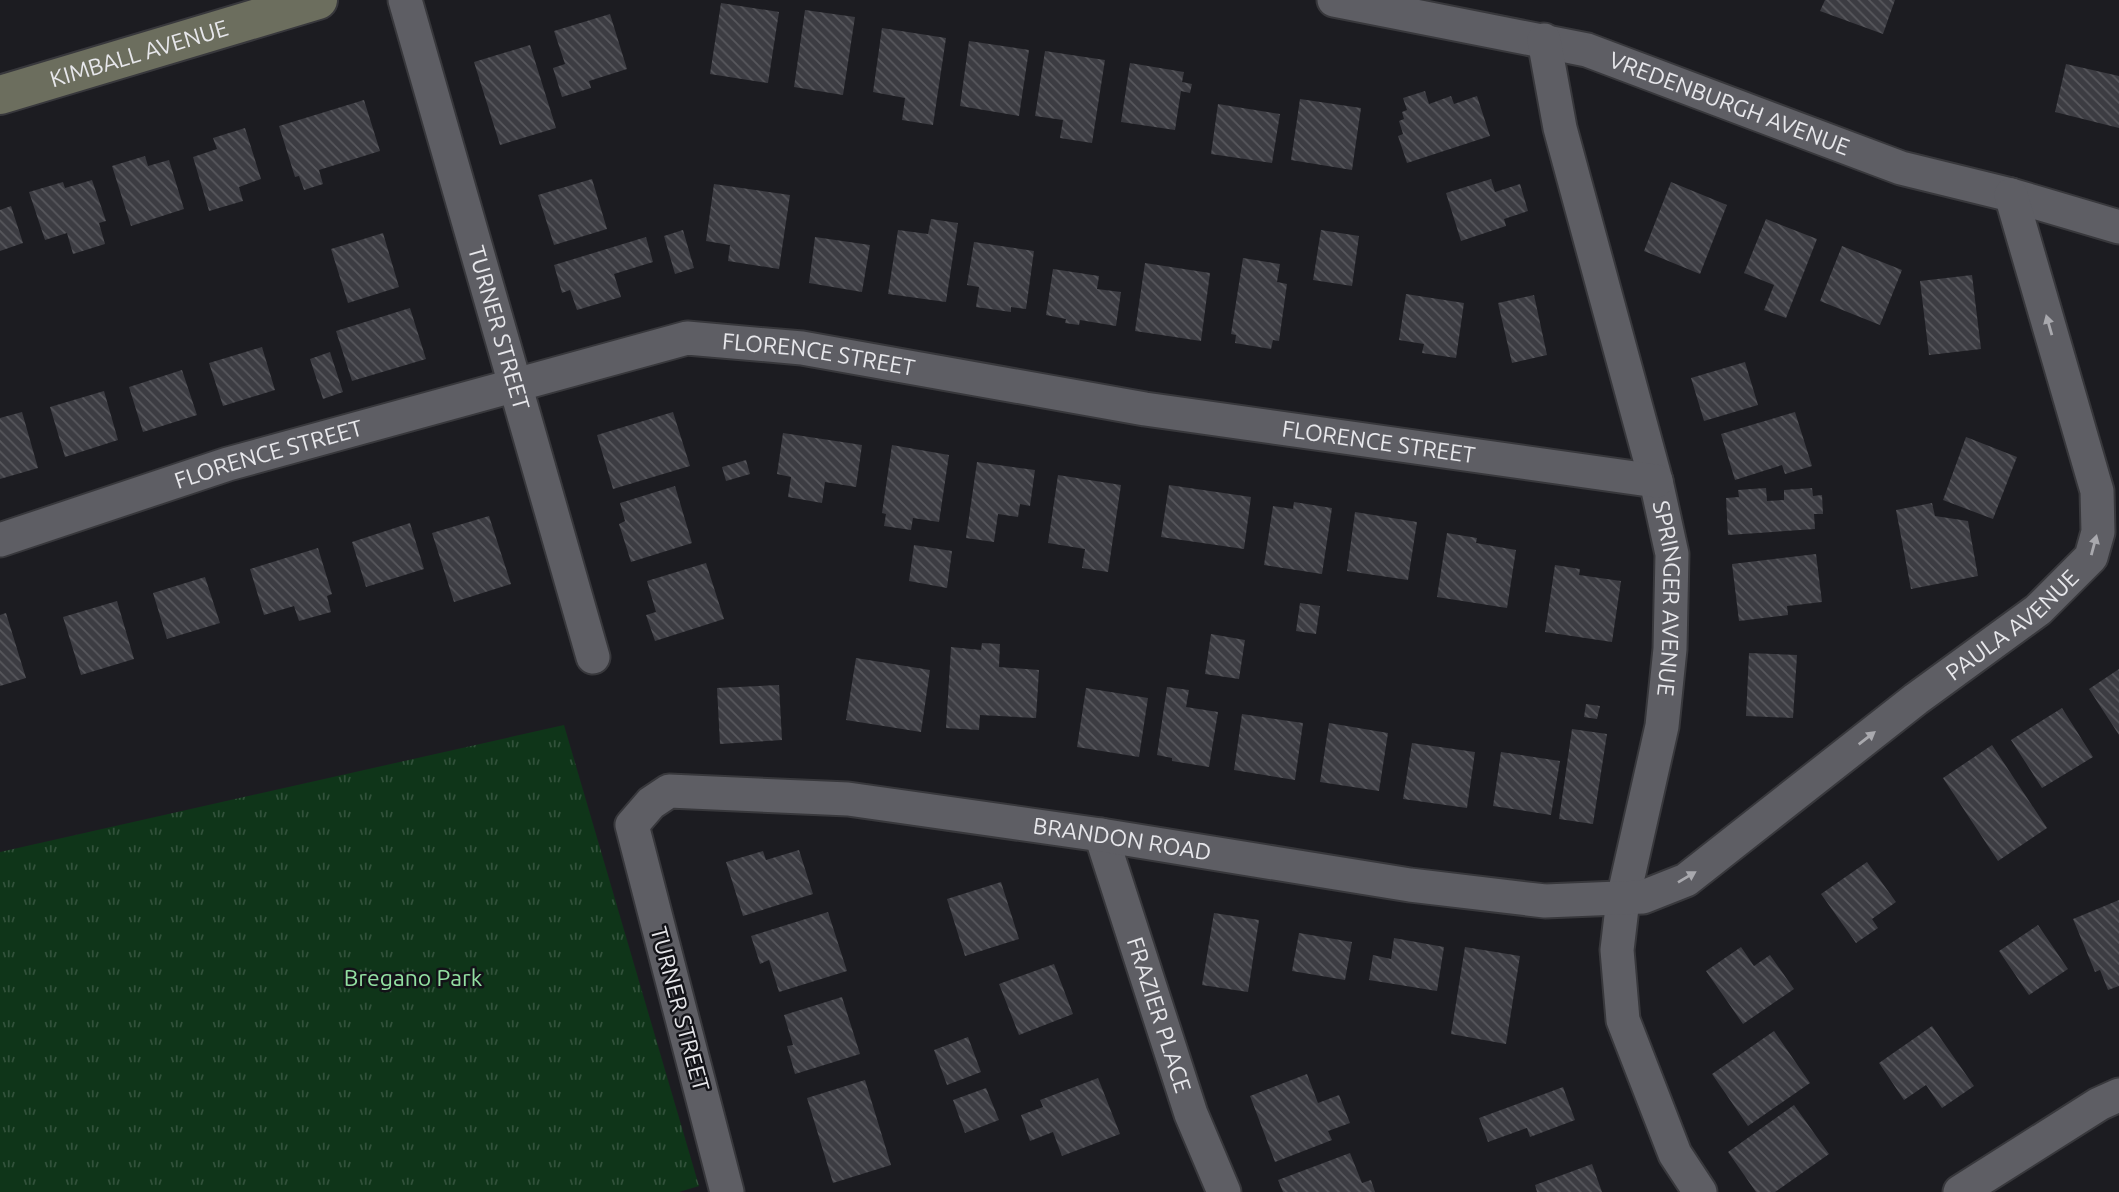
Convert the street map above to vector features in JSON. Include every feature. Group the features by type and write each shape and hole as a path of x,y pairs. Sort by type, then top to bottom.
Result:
{"street":[{"name":"KIMBALL AVENUE","path":"0,94 318,0"},
{"name":"TURNER STREET","path":"405,0 593,657"},
{"name":"VREDENBURGH AVENUE","path":"1334,0 1587,50 1900,168 2011,195 2119,227"},
{"name":"SPRINGER AVENUE","path":"1544,40 1560,128 1656,481 1672,554 1670,649 1662,726 1623,899 1618,950 1623,1020 1675,1154 1700,1192"},
{"name":"PAULA AVENUE","path":"1623,899 1643,897 1686,880 1916,699 2038,610 2091,557 2098,532 2097,491 2011,195"},
{"name":"FLORENCE STREET","path":"0,540 228,464 687,338 802,348 1144,408 1656,481"},
{"name":"BRANDON ROAD","path":"632,825 652,803 670,791 848,800 1101,835 1410,885 1545,901 1623,899"},
{"name":"TURNER STREET","path":"632,825 727,1192"},
{"name":"FRAZIER PLACE","path":"1101,835 1191,1114 1224,1192"},
{"path":"1960,1192 2099,1104 2119,1095"}],"green space":[{"name":"Bregano Park","path":"564,725 699,1186 679,1192 0,1192 0,852"}],"building":[{"path":"1825,0 1895,0 1883,34 1820,11"},
{"path":"721,3 779,12 768,83 710,74"},
{"path":"805,10 855,17 843,95 794,87"},
{"path":"610,14 627,69 589,81 591,88 562,97 553,68 565,64 554,31"},
{"path":"882,28 946,38 933,125 902,120 905,98 873,92"},
{"path":"969,41 1029,50 1019,116 960,106"},
{"path":"530,45 556,128 500,145 474,62"},
{"path":"1045,51 1105,60 1092,143 1060,138 1063,120 1035,116"},
{"path":"1130,63 1184,72 1182,82 1192,84 1190,93 1181,91 1175,130 1121,122"},
{"path":"2066,64 2119,76 2119,128 2055,112"},
{"path":"1425,91 1429,104 1451,96 1454,104 1477,96 1490,136 1407,163 1398,136 1403,134 1399,121 1404,119 1402,112 1407,110 1403,98"},
{"path":"1300,99 1361,108 1352,170 1291,160"},
{"path":"364,100 380,151 319,170 323,184 304,190 299,176 295,177 279,126"},
{"path":"1218,104 1280,114 1272,163 1211,154"},
{"path":"245,128 261,179 239,187 243,201 209,211 193,157 217,149 213,138"},
{"path":"145,156 148,166 169,160 184,209 131,226 112,166"},
{"path":"592,179 607,229 554,245 538,195"},
{"path":"1491,179 1495,192 1520,184 1528,211 1504,219 1506,226 1461,241 1446,193"},
{"path":"92,180 106,221 99,223 105,244 73,254 67,233 45,240 29,192 63,182 65,188"},
{"path":"1671,182 1727,205 1700,274 1644,251"},
{"path":"714,184 790,195 779,269 728,261 730,245 706,241"},
{"path":"11,206 23,243 0,251 0,210"},
{"path":"931,219 958,223 946,302 888,294 898,230 928,234"},
{"path":"1766,219 1817,239 1786,318 1764,310 1774,285 1744,273"},
{"path":"683,230 694,268 675,274 664,236"},
{"path":"1321,230 1359,236 1352,286 1313,280"},
{"path":"383,233 399,287 348,303 331,249"},
{"path":"646,237 653,262 614,274 621,297 577,310 570,290 562,293 554,265"},
{"path":"815,237 870,245 862,292 809,283"},
{"path":"974,242 1034,251 1026,309 1011,307 1011,312 976,307 979,287 967,285"},
{"path":"1842,246 1902,270 1880,325 1820,301"},
{"path":"1243,258 1280,264 1277,282 1287,284 1279,341 1273,340 1271,349 1235,343 1236,335 1231,334"},
{"path":"1145,263 1210,273 1201,341 1135,331"},
{"path":"1053,269 1099,276 1097,289 1121,292 1116,326 1080,320 1079,325 1065,323 1066,319 1046,315"},
{"path":"1972,275 1981,349 1929,355 1920,281"},
{"path":"1406,294 1464,303 1456,358 1422,353 1424,344 1399,340"},
{"path":"1534,295 1547,355 1512,363 1498,303"},
{"path":"410,308 426,359 352,381 336,331"},
{"path":"262,347 275,390 223,406 209,363"},
{"path":"330,352 343,392 323,399 310,359"},
{"path":"1745,362 1758,405 1704,421 1691,378"},
{"path":"182,370 197,415 143,432 129,387"},
{"path":"104,391 118,440 65,457 50,407"},
{"path":"22,412 38,468 0,479 0,418"},
{"path":"673,412 690,466 613,489 597,435"},
{"path":"1795,412 1812,466 1785,474 1782,465 1735,480 1721,434"},
{"path":"783,433 862,445 856,487 825,482 822,503 788,497 791,477 777,474"},
{"path":"1966,437 2017,457 1993,519 1943,500"},
{"path":"892,445 949,455 939,522 913,518 911,530 884,526 886,514 882,513"},
{"path":"746,460 750,474 726,481 722,467"},
{"path":"977,462 1035,470 1030,506 1020,504 1018,517 998,514 994,542 966,538"},
{"path":"1058,475 1121,485 1108,572 1082,568 1085,549 1048,543"},
{"path":"1169,485 1251,497 1244,549 1161,537"},
{"path":"675,486 692,543 631,562 619,524 625,521 620,503"},
{"path":"1766,488 1767,501 1784,500 1784,490 1812,488 1813,496 1822,495 1823,514 1814,514 1815,529 1728,535 1726,498 1739,497 1738,490"},
{"path":"1294,502 1332,508 1322,574 1264,565 1273,506 1293,509"},
{"path":"1932,503 1935,516 1968,521 1978,576 1911,589 1896,510"},
{"path":"1355,512 1417,522 1408,580 1347,571"},
{"path":"489,516 511,584 454,602 432,533"},
{"path":"410,523 424,569 366,587 352,542"},
{"path":"1447,533 1477,538 1476,543 1516,550 1507,608 1437,597"},
{"path":"914,545 952,551 947,588 909,581"},
{"path":"318,548 332,594 327,596 331,612 299,621 294,606 264,615 250,569"},
{"path":"1816,554 1822,602 1787,606 1788,615 1739,621 1732,564"},
{"path":"706,563 724,619 655,641 646,615 656,612 647,581"},
{"path":"1555,565 1580,569 1579,575 1621,581 1612,642 1545,632"},
{"path":"205,577 220,623 167,639 153,593"},
{"path":"117,601 134,659 81,675 63,617"},
{"path":"1300,603 1320,606 1316,634 1296,631"},
{"path":"6,613 26,678 0,686 0,615"},
{"path":"1211,634 1245,640 1239,679 1205,674"},
{"path":"982,643 1000,644 999,667 1039,670 1036,718 980,715 979,730 946,728 951,647 981,650"},
{"path":"1749,653 1797,655 1793,718 1746,716"},
{"path":"856,658 930,670 921,732 846,720"},
{"path":"2119,669 2119,735 2089,689"},
{"path":"779,685 782,740 720,744 717,688"},
{"path":"1167,687 1189,690 1186,707 1218,712 1209,767 1172,761 1172,758 1157,755"},
{"path":"1086,688 1148,698 1139,757 1077,747"},
{"path":"1586,704 1600,706 1597,719 1584,717"},
{"path":"2062,708 2093,757 2042,788 2011,740"},
{"path":"1242,714 1303,723 1295,780 1234,770"},
{"path":"1329,723 1388,733 1379,791 1320,782"},
{"path":"1572,729 1607,734 1593,824 1559,819"},
{"path":"1412,743 1475,752 1467,808 1403,799"},
{"path":"1992,745 2047,828 1998,861 1943,778"},
{"path":"1501,752 1560,761 1551,815 1493,806"},
{"path":"799,850 813,894 743,916 726,862 763,851 766,860"},
{"path":"1867,862 1896,902 1872,919 1878,928 1856,943 1821,894"},
{"path":"1001,882 1019,939 965,956 947,899"},
{"path":"2119,900 2119,986 2108,990 2100,970 2095,972 2073,919"},
{"path":"828,912 847,971 779,992 769,960 760,964 751,936"},
{"path":"1214,913 1259,920 1248,992 1202,985"},
{"path":"2038,925 2068,969 2029,995 1999,951"},
{"path":"1299,933 1352,942 1345,980 1292,971"},
{"path":"1394,938 1444,947 1437,991 1369,980 1373,955 1391,959"},
{"path":"1465,947 1520,956 1506,1044 1451,1034"},
{"path":"1741,947 1754,966 1770,955 1794,989 1743,1024 1706,971"},
{"path":"1054,964 1073,1014 1019,1035 999,984"},
{"path":"842,997 860,1054 795,1074 787,1046 793,1045 784,1015"},
{"path":"1932,1026 1974,1086 1942,1108 1926,1085 1904,1100 1879,1063"},
{"path":"1774,1031 1810,1083 1748,1126 1712,1074"},
{"path":"968,1037 981,1072 947,1085 934,1050"},
{"path":"1307,1074 1318,1103 1339,1095 1350,1123 1328,1131 1332,1140 1275,1162 1250,1096"},
{"path":"1098,1078 1120,1134 1062,1156 1053,1132 1030,1141 1021,1115 1043,1107 1040,1100"},
{"path":"865,1080 891,1165 833,1183 807,1098"},
{"path":"1563,1087 1575,1120 1530,1137 1527,1128 1488,1142 1479,1118"},
{"path":"986,1088 999,1120 965,1133 953,1100"},
{"path":"1794,1105 1829,1154 1775,1192 1756,1192 1728,1152"},
{"path":"1350,1153 1362,1183 1371,1180 1375,1192 1283,1192 1278,1180"},
{"path":"1592,1164 1602,1192 1537,1192 1535,1185"}]}
